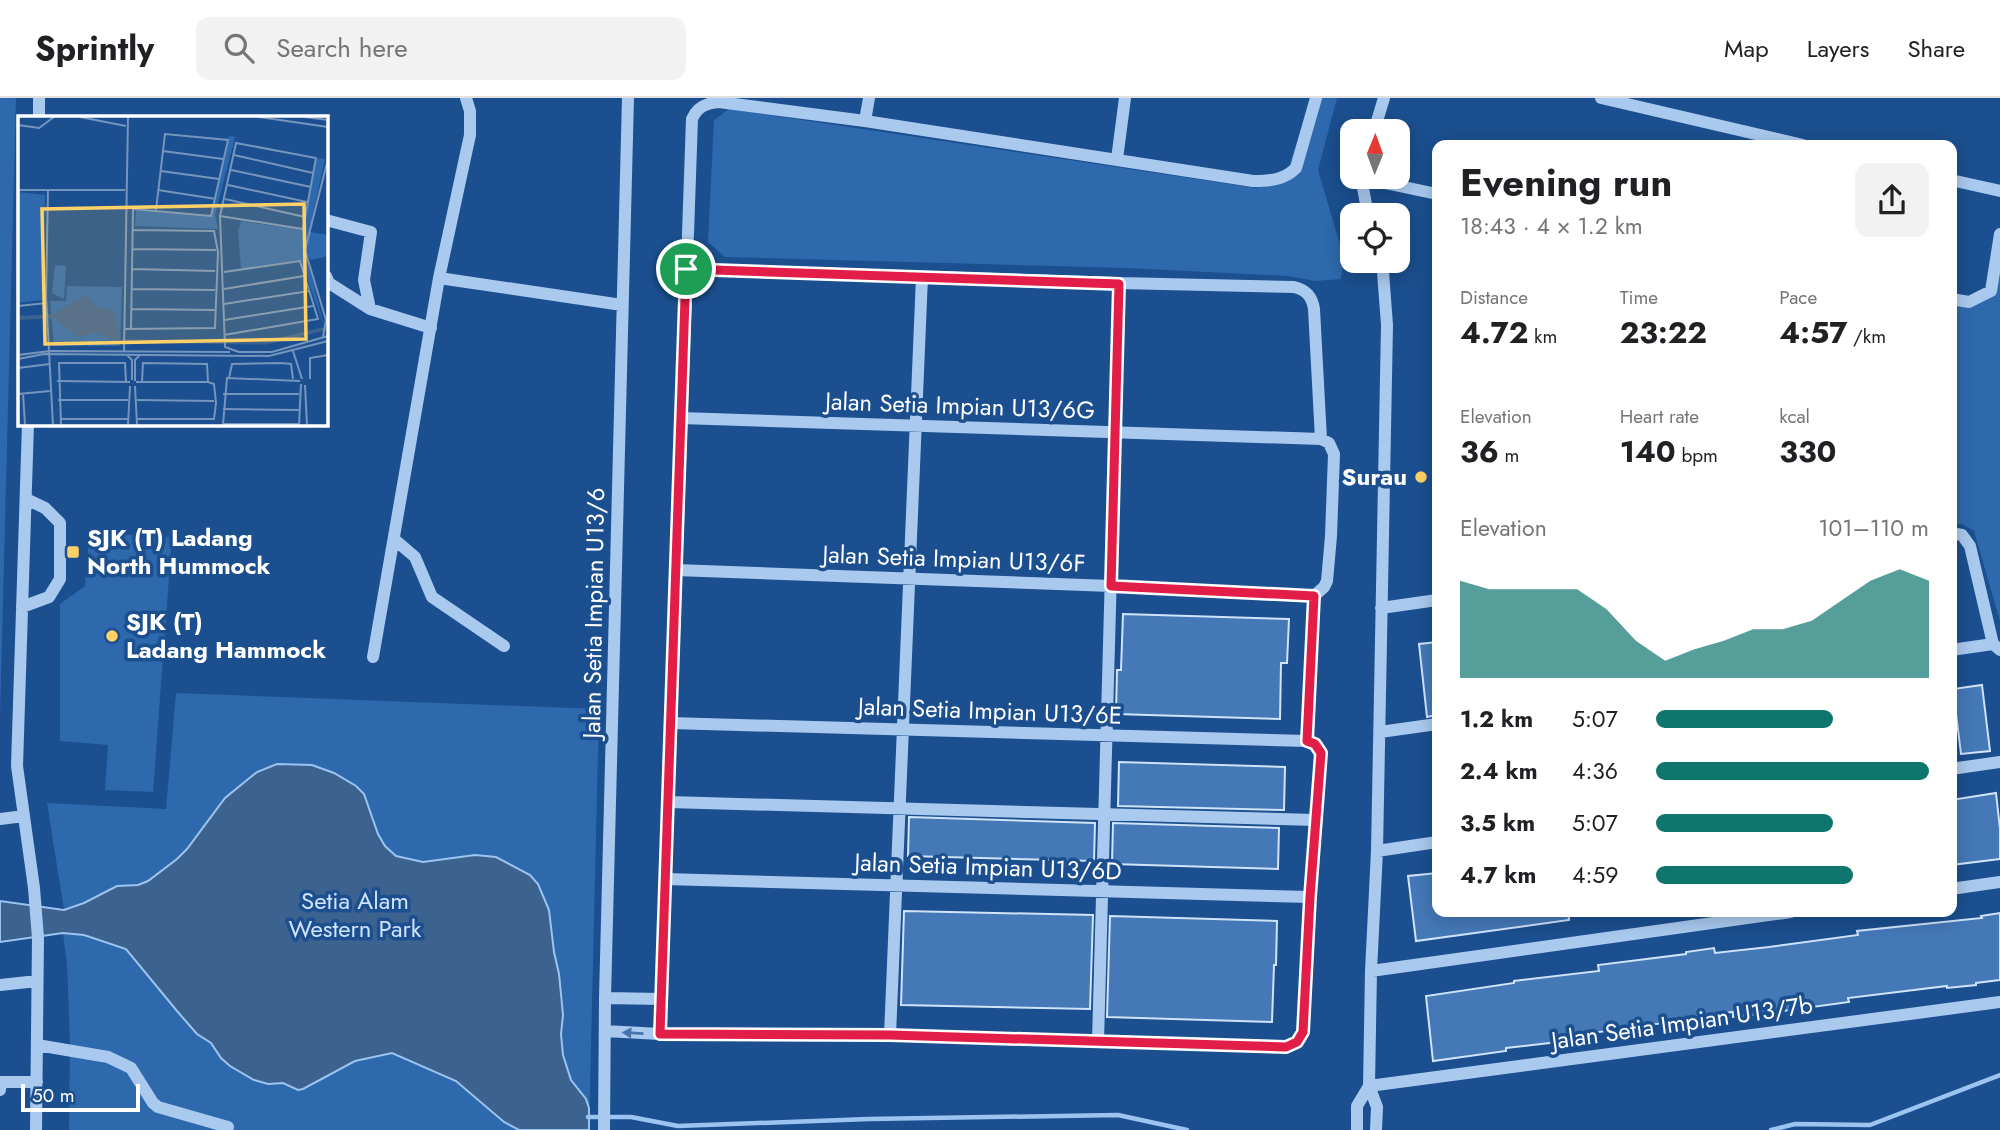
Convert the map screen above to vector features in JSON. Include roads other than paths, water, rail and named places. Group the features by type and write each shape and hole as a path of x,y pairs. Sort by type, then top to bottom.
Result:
{"street":[{"path":"39,98 39,116"},
{"path":"373,657 439,278 470,135 470,111 466,98"},
{"name":"Jalan Setia Impian U13/6","path":"604,1130 628,98"},
{"path":"865,121 869,98"},
{"path":"1118,159 1125,98"},
{"path":"660,1034 686,269 692,119 695,112 702,106 719,102 865,121 1253,181 1288,176 1296,168 1316,98"},
{"path":"1378,119 1384,98"},
{"path":"1601,98 1782,140"},
{"path":"1957,181 2000,191"},
{"path":"1410,188 1432,193"},
{"path":"327,220 371,232 364,280 370,309"},
{"path":"1957,300 1969,302 1991,291 2000,234"},
{"path":"605,1031 660,1034 890,1035 1286,1047 1297,1042 1303,1032 1321,753 1315,744 1307,741 1314,596 1327,581 1334,454 1329,443 1321,439 1312,300 1308,293 1294,286 1119,284 686,269"},
{"path":"1377,1126 1377,1107 1369,1086 1380,732 1387,325 1383,273"},
{"path":"890,1035 922,277"},
{"path":"327,278 329,283 370,309 431,328"},
{"path":"439,278 622,305"},
{"path":"1098,1041 1119,284"},
{"name":"Jalan Setia Impian U13/6G","path":"681,418 1321,439"},
{"path":"28,425 17,766 34,888 37,938 36,1130"},
{"path":"22,607 49,597 60,579 60,523 45,508 26,499"},
{"path":"1957,534 1970,546 1997,647 1957,650"},
{"path":"394,539 415,557 432,597 504,646"},
{"name":"Jalan Setia Impian U13/6F","path":"676,570 1314,596"},
{"path":"1381,608 1432,601"},
{"name":"Jalan Setia Impian U13/6E","path":"670,723 1307,741"},
{"path":"1380,732 1432,725"},
{"path":"1957,768 2000,762"},
{"path":"668,802 1316,820"},
{"path":"0,819 24,816"},
{"path":"1377,850 1432,843"},
{"name":"Jalan Setia Impian U13/6D","path":"665,879 1310,897"},
{"path":"1957,888 2000,883"},
{"path":"1371,971 1755,917"},
{"path":"0,985 37,981"},
{"path":"605,998 661,999"},
{"name":"Jalan Setia Impian U13/7b","path":"1369,1086 2000,1002"},
{"path":"37,1045 108,1057 131,1069 153,1104 158,1107 228,1127"},
{"path":"0,1090 1,1082 37,1082"},
{"path":"1357,1126 1357,1106 1369,1086"}],"waterway":[{"path":"1771,1130 1795,1124 1870,1125 2000,1075"},
{"path":"588,1117 631,1117 678,1126 869,1119 1118,1115 1187,1130"}],"place":[{"name":"Surau","path":"1421,477"},
{"name":"SJK (T) Ladang North Hummock","path":"73,552"},
{"name":"SJK (T) Ladang Hammock","path":"112,636"}],"park label":[{"name":"Setia Alam Western Park","path":"355,915"}]}
